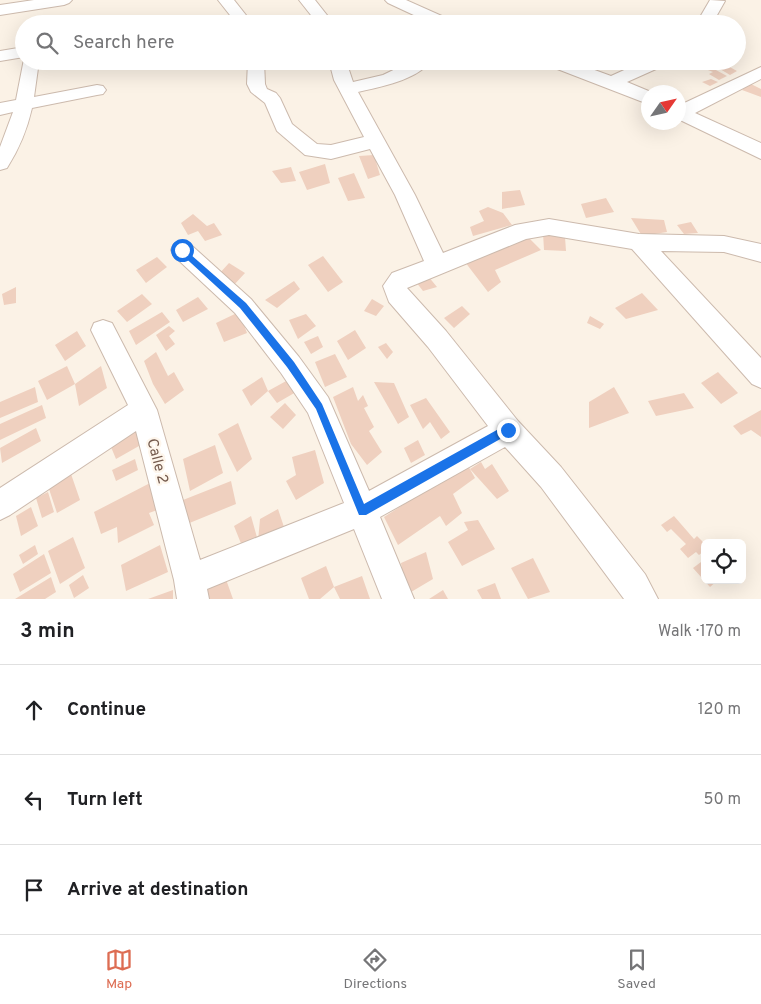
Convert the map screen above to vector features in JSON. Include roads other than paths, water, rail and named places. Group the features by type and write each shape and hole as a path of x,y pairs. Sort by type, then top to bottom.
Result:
{"street":[{"path":"0,10 33,2 64,0"},
{"path":"226,0 238,15"},
{"path":"307,0 319,15"},
{"path":"393,0 427,15"},
{"path":"709,15 717,1"},
{"path":"33,2 33,15"},
{"path":"0,56 15,54"},
{"path":"0,163 12,145 24,104 30,70"},
{"path":"256,70 256,84 260,92 270,97 274,102 284,127 312,150 331,152 376,141"},
{"path":"341,70 348,89 405,195 437,264"},
{"path":"348,89 389,79 408,70"},
{"path":"578,70 641,95"},
{"path":"612,82 638,70"},
{"path":"686,109 761,72"},
{"path":"0,109 97,90"},
{"path":"686,115 758,146"},
{"path":"642,599 634,585 551,476 508,430 437,339 397,295 395,286 400,280 522,231 549,227 638,242 724,244 761,253"},
{"path":"638,242 761,376"},
{"path":"182,250 243,306 290,365 319,406 398,599"},
{"name":"Calle 2","path":"103,330 144,410 192,590"},
{"path":"0,505 144,410"},
{"path":"192,590 362,511 508,430"}]}
